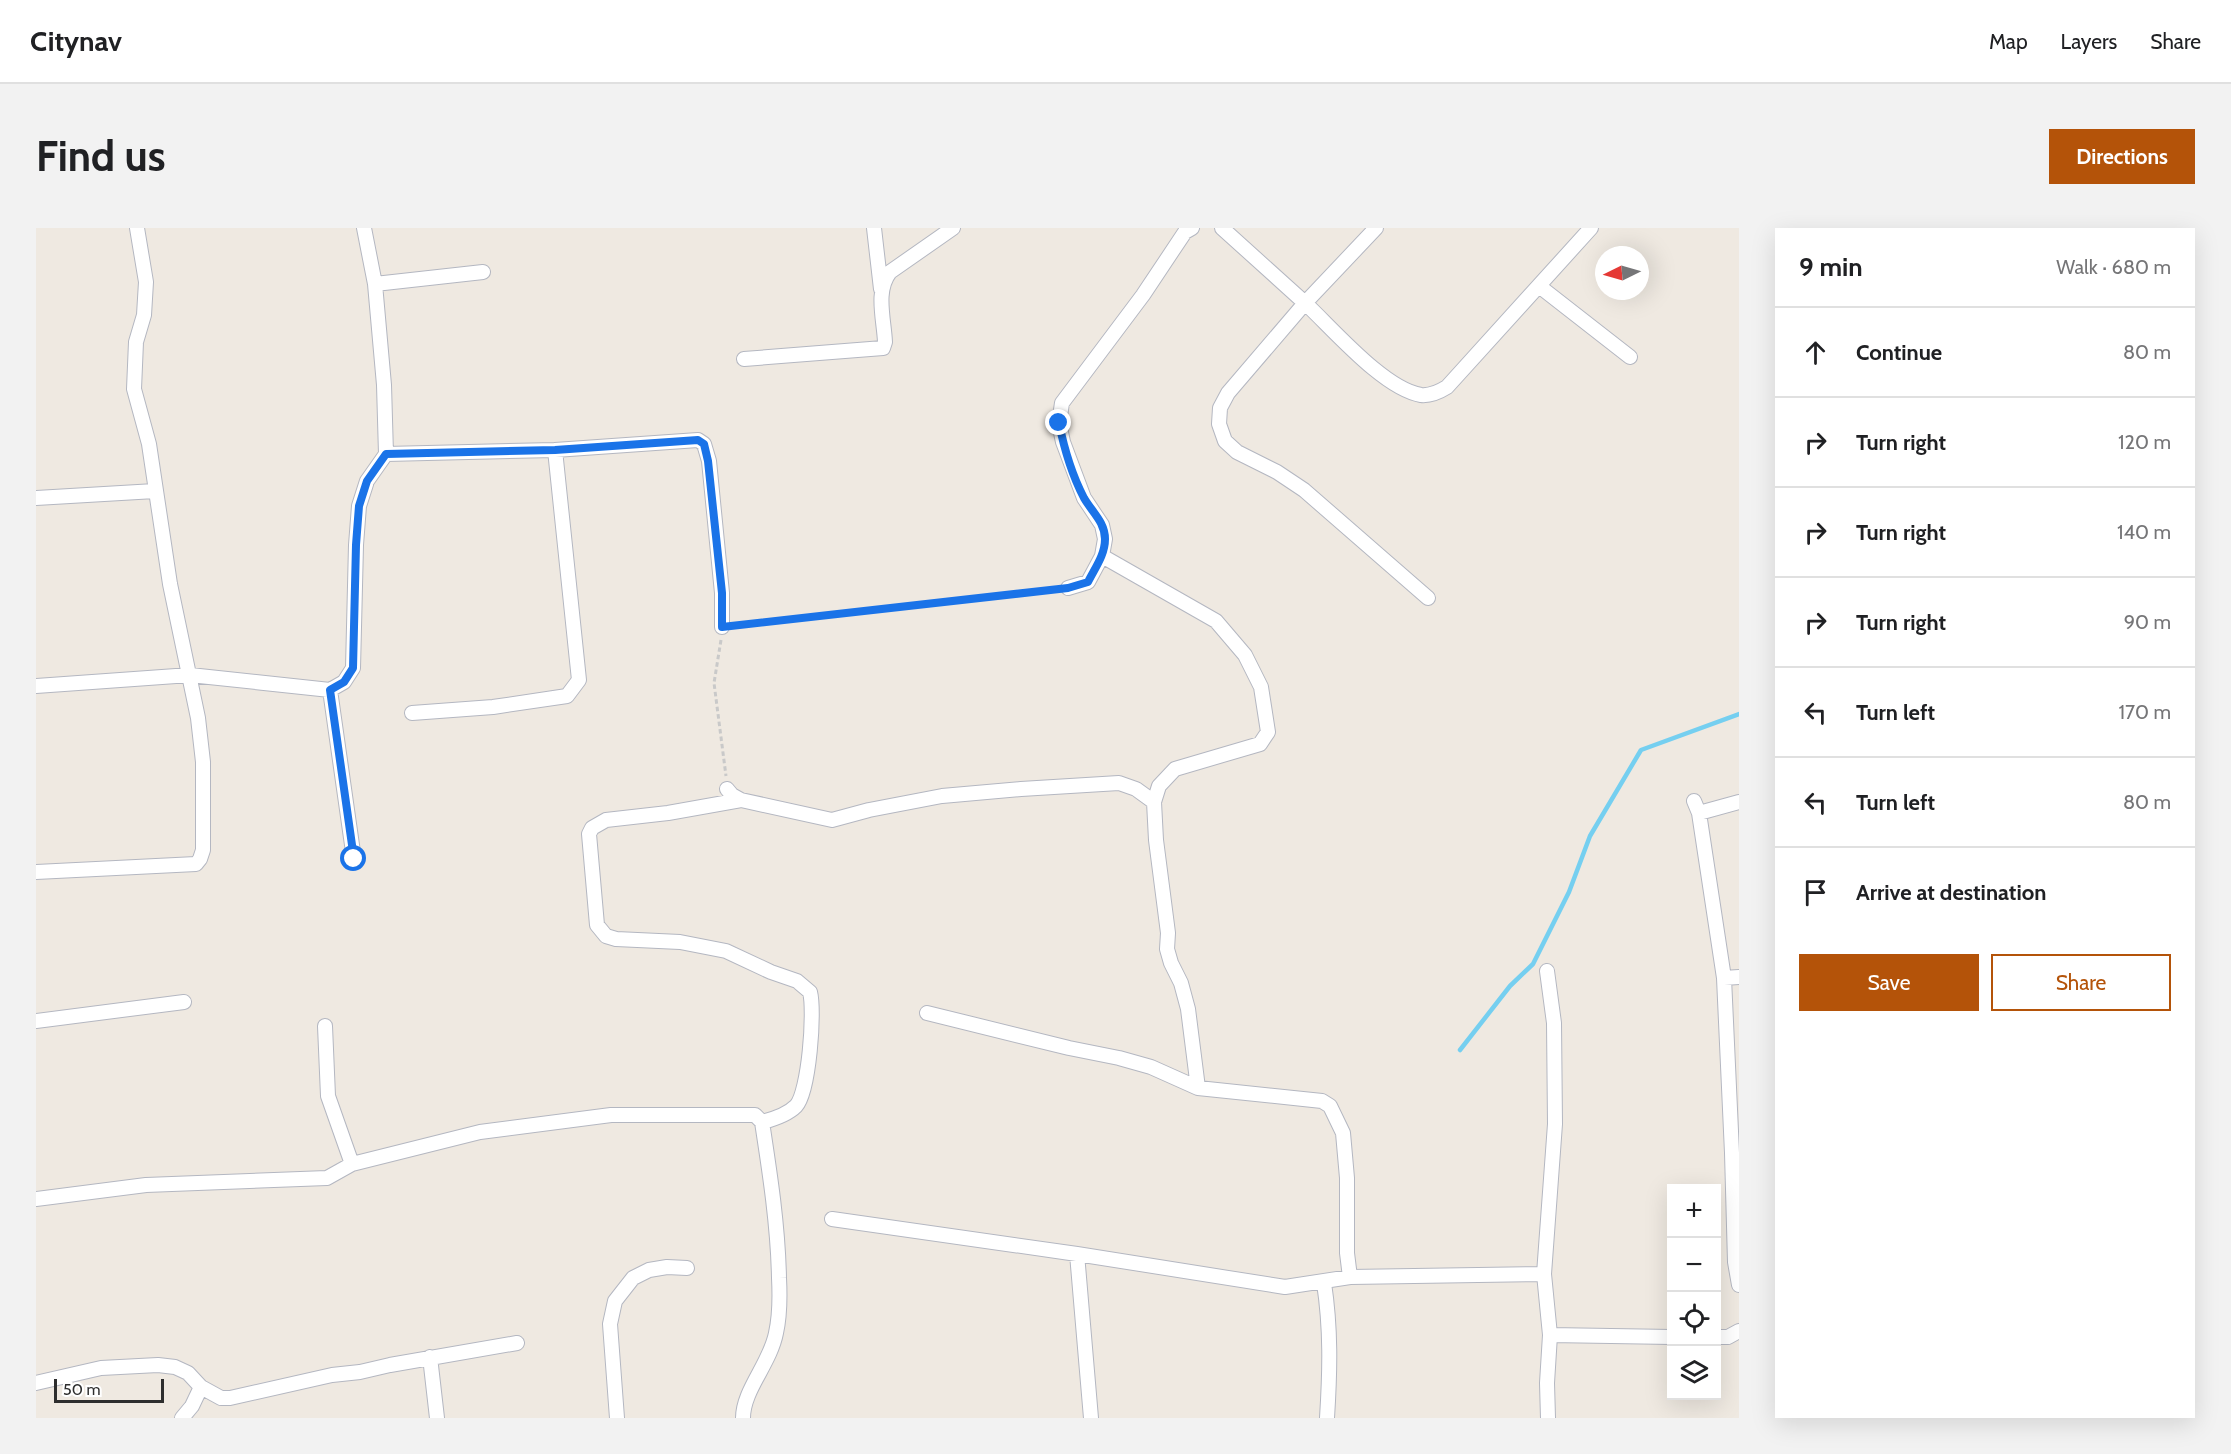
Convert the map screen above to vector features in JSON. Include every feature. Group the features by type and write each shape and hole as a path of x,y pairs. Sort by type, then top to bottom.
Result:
{"street":[{"path":"36,872 196,864 201,859 204,840 203,762 198,718 170,584 149,444 134,389 136,342 144,315 146,291 137,228"},
{"path":"36,686 190,675 330,690 344,682 353,668 359,506 367,481 386,454 384,385 375,284 364,228"},
{"path":"744,358 883,348 885,342 874,228"},
{"path":"881,290 884,279 890,272 953,228"},
{"path":"1222,228 1388,381 1422,395 1435,394 1447,387 1591,228"},
{"path":"1376,228 1305,303 1228,393 1220,408 1219,424 1225,441 1237,452 1277,472 1304,490 1428,598"},
{"path":"1068,588 1088,582 1102,556 1105,539 1102,525 1084,498 1063,441 1059,423 1062,403 1143,295 1185,229"},
{"path":"375,284 483,272"},
{"path":"1539,286 1630,357"},
{"path":"386,454 555,450 698,440 704,444 707,451 722,593 722,627"},
{"path":"412,713 493,707 567,696 579,680 555,450"},
{"path":"36,498 155,491"},
{"path":"1102,556 1216,621 1245,655 1261,687 1268,732 1260,744 1175,769 1159,786 1154,802 1156,840 1168,933 1167,949 1181,982 1188,1009 1198,1088"},
{"path":"330,690 354,859"},
{"path":"728,789 732,795 741,800 832,820 869,810 942,796 1119,783 1136,789 1154,802"},
{"path":"741,800 668,813 606,820 592,828 589,834 597,925 606,936 616,939 681,942 726,951 771,972 797,981 810,992 812,1013 805,1090 796,1106 777,1118 762,1122"},
{"path":"1739,802 1696,807 1724,978 1736,1152 1735,1262 1739,1285"},
{"path":"1547,971 1554,1023 1555,1124 1544,1274 1550,1335 1546,1383 1548,1418"},
{"path":"1724,978 1739,977"},
{"path":"36,1021 184,1002"},
{"path":"927,1012 1069,1048 1119,1058 1151,1067 1198,1088 1322,1101 1330,1106 1343,1133 1346,1155 1347,1253 1350,1277"},
{"path":"325,1026 328,1096 352,1164"},
{"path":"36,1199 146,1185 327,1178 352,1164 480,1132 611,1115 755,1115 762,1122 779,1248 779,1315 771,1353 749,1392 743,1418"},
{"path":"832,1219 1285,1287 1350,1277 1544,1274"},
{"path":"1077,1254 1091,1418"},
{"path":"617,1418 610,1324 615,1301 633,1278 649,1270 667,1267 687,1268"},
{"path":"1324,1282 1330,1322 1328,1418"},
{"path":"1721,1337 1728,1337 1739,1331"},
{"path":"1550,1335 1667,1336"},
{"path":"36,1383 101,1368 158,1365 175,1367 188,1373 201,1387 221,1398 230,1398 429,1357 517,1343"},
{"path":"429,1357 437,1418"},
{"path":"182,1418 192,1406 201,1387"}],"path":[{"path":"728,789 714,683 722,627 1068,588"}],"waterway":[{"path":"1460,1050 1510,986 1533,964 1569,892 1590,836 1641,750 1739,714"}],"route":[{"path":"354,859 330,690 344,682 353,668 359,506 367,481 386,454 555,450 698,440 704,444 707,451 722,593 722,627 1068,588 1088,582 1102,556 1105,539 1102,525 1084,498 1075,479 1059,423"}]}
